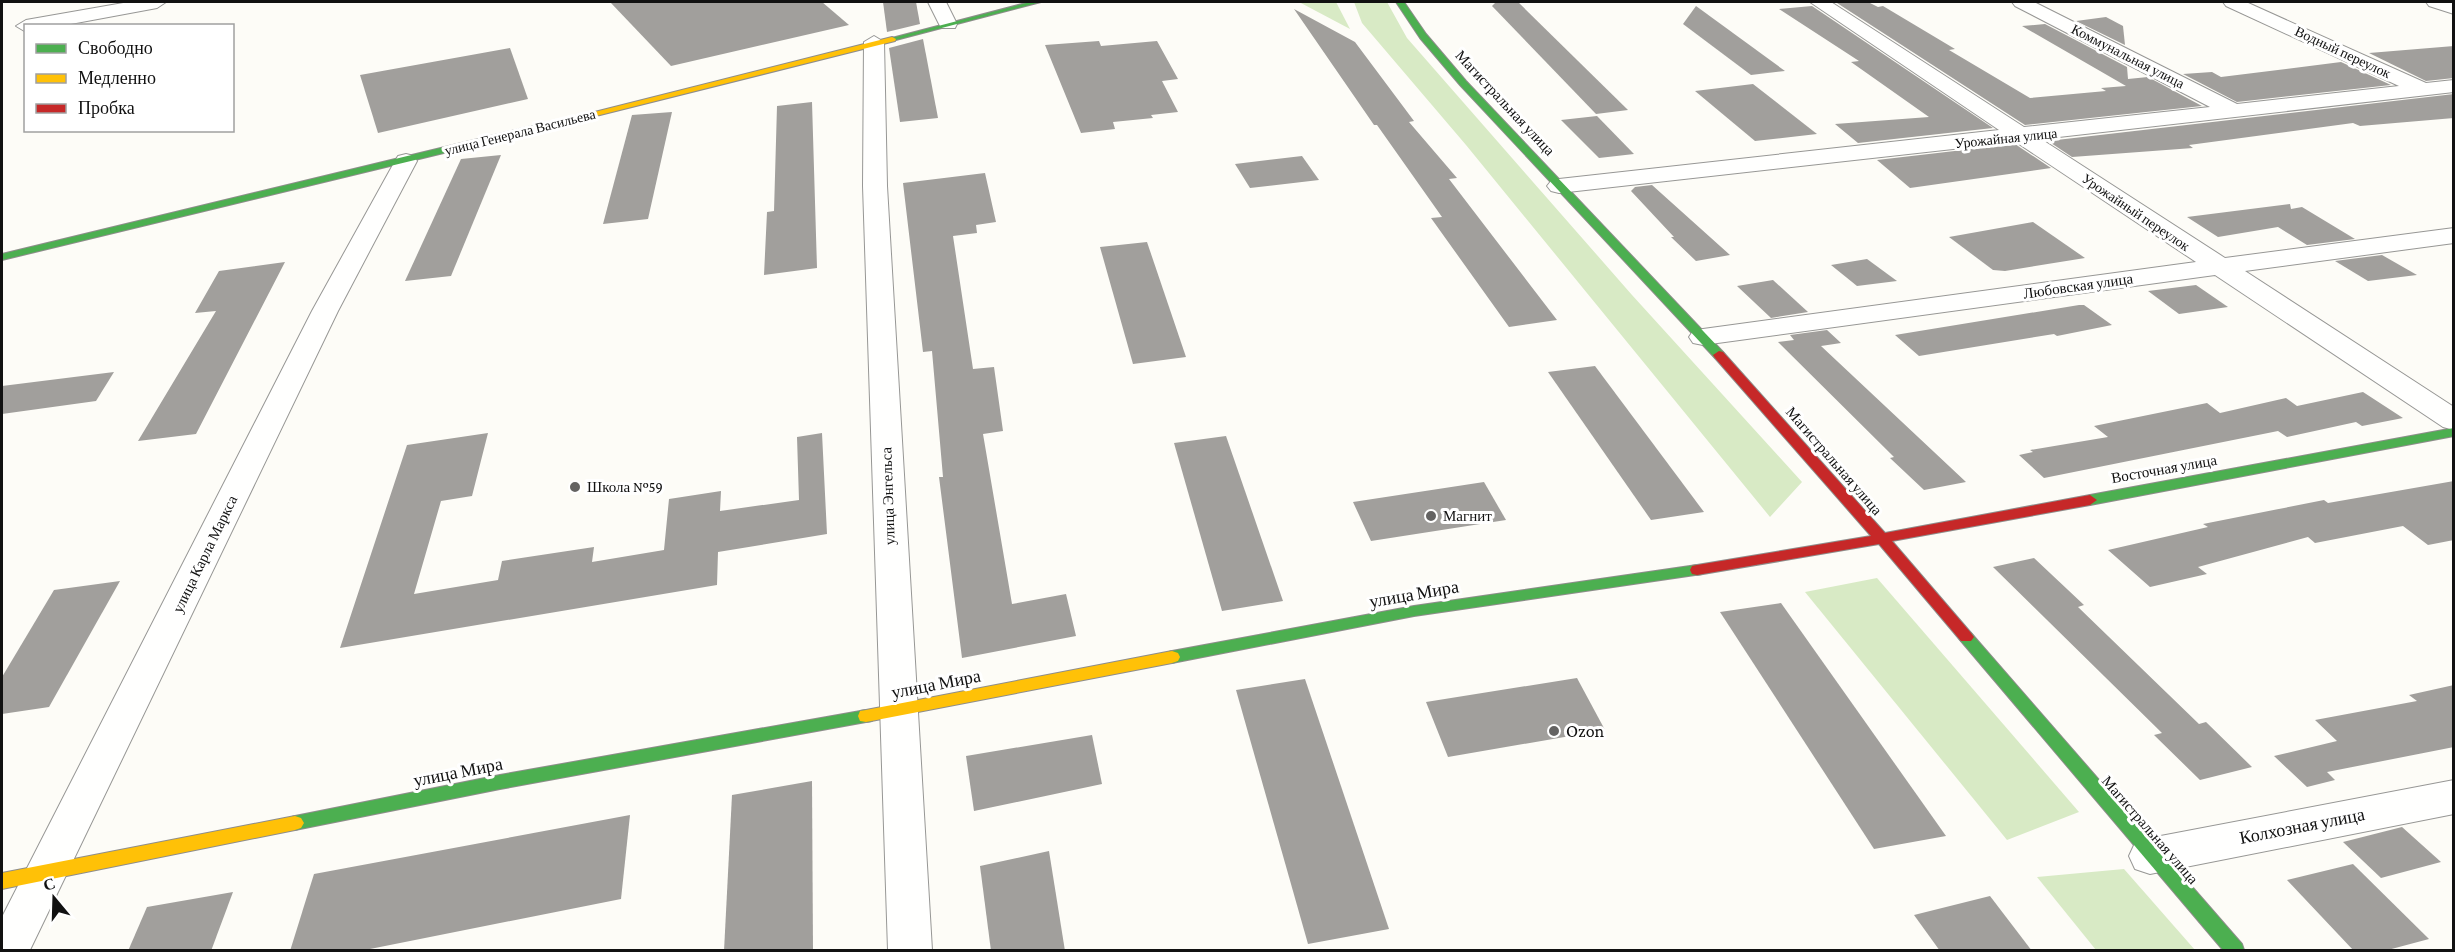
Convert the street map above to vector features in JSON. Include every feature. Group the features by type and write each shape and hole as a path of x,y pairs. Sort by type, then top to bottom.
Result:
{"main road":[{"name":"улица Генерала Васильева","path":"2,258 406,160 1037,2"},
{"name":"Магистральная улица","path":"1400,2 1421,36 1559,186 1703,337 1880,539 2150,856 2235,951"},
{"name":"Восточная улица","path":"1880,539 2454,432"},
{"name":"улица Мира","path":"2,881 500,782 897,710 1414,611 1776,558 1880,539"}],"street":[{"path":"36,24 157,2"},
{"path":"937,2 948,24"},
{"name":"Урожайный переулок","path":"1819,2 2454,421"},
{"name":"Коммунальная улица","path":"2021,2 2235,111"},
{"name":"Водный переулок","path":"2232,2 2454,104"},
{"path":"2435,2 2454,9"},
{"name":"улица Энгельса","path":"874,42 875,186 897,710 910,951"},
{"name":"Урожайная улица","path":"1559,186 2023,136 2454,86"},
{"name":"улица Карла Маркса","path":"8,951 325,311 406,160"},
{"name":"Любовская улица","path":"1703,337 2454,235"},
{"name":"Колхозная улица","path":"2150,856 2454,797"}],"green space":[{"path":"1299,2 1336,2 1350,29"},
{"path":"1354,2 1387,2 1407,38 1632,295 1802,482 1770,517 1466,145 1362,23"},
{"path":"1877,578 2079,812 2007,840 1805,592"},
{"path":"2124,869 2195,950 2096,950 2037,877"}],"building":[{"path":"610,2 822,2 849,25 671,66"},
{"path":"883,2 916,2 920,24 887,32"},
{"path":"1496,2 1518,2 1628,110 1596,114 1492,6"},
{"path":"1868,2 1878,7 1883,6 1955,49 1949,50 2030,98 2106,91 2101,88 2126,86 2022,26 2045,24 2127,67 2128,79 2148,77 2202,106 2025,125 1837,3"},
{"path":"1696,6 1785,71 1751,75 1683,24"},
{"path":"1812,6 1993,128 1858,143 1835,124 1929,117 1851,62 1859,61 1779,9"},
{"path":"1294,9 1355,42 1414,121 1409,122 1457,178 1449,179 1557,320 1509,327 1431,218 1442,217 1377,125 1374,125"},
{"path":"2106,17 2123,26 2125,45 2076,21"},
{"path":"923,39 938,118 900,122 889,48"},
{"path":"1099,41 1101,46 1157,41 1178,79 1162,81 1178,112 1151,115 1153,118 1113,122 1115,129 1081,133 1045,45"},
{"path":"2454,46 2454,78 2426,81 2369,53"},
{"path":"510,48 528,99 378,133 360,75"},
{"path":"2341,62 2391,85 2237,102 2183,74 2212,72 2221,77"},
{"path":"1753,84 1817,134 1755,141 1695,91"},
{"path":"2454,94 2454,118 2360,126 2353,123 2189,145 2193,148 2072,157 2048,141"},
{"path":"812,102 817,268 764,275 767,212 774,211 777,106"},
{"path":"672,112 648,219 603,224 632,115"},
{"path":"1597,116 1634,154 1599,158 1561,120"},
{"path":"2015,144 2051,168 1910,188 1877,160"},
{"path":"501,155 451,276 405,281 461,159"},
{"path":"1302,156 1319,180 1250,188 1235,164"},
{"path":"985,173 996,222 976,225 977,233 953,236 973,369 994,367 1003,431 983,434 1012,604 1066,594 1076,636 962,658 939,477 943,477 932,351 923,352 903,183"},
{"path":"1652,185 1730,255 1696,261 1671,237 1674,237 1631,191 1635,187"},
{"path":"2290,204 2291,209 2302,207 2355,239 2307,245 2278,227 2218,237 2187,217"},
{"path":"2033,222 2085,258 2005,271 1993,270 1949,237"},
{"path":"1147,242 1186,357 1133,364 1100,247"},
{"path":"2382,255 2417,275 2368,281 2335,261"},
{"path":"1867,259 1897,281 1857,286 1831,265"},
{"path":"285,262 196,434 138,441 216,311 195,313 219,271"},
{"path":"1773,280 1808,312 1771,318 1737,286"},
{"path":"2196,285 2228,307 2179,314 2148,291"},
{"path":"2084,305 2112,325 2057,336 2054,334 1919,356 1895,335"},
{"path":"1827,330 1841,343 1821,346 1966,482 1924,490 1890,458 1894,457 1778,342 1794,340 1790,335"},
{"path":"1595,366 1704,512 1651,520 1548,372"},
{"path":"114,372 96,401 2,414 2,386"},
{"path":"2363,392 2403,418 2362,426 2356,422 2287,437 2278,431 2044,478 2019,455 2033,452 2030,450 2108,437 2094,426 2207,403 2220,413 2286,398 2297,406"},
{"path":"488,433 472,496 441,501 414,594 498,580 502,561 594,547 592,562 664,550 669,499 721,491 720,511 799,500 797,437 822,433 827,534 718,552 717,585 340,648 407,445"},
{"path":"1226,436 1283,601 1222,611 1174,443"},
{"path":"2454,481 2454,540 2428,545 2403,526 2315,543 2308,537 2198,567 2207,574 2150,587 2108,550 2208,527 2203,524 2324,500 2328,503"},
{"path":"1484,482 1506,520 1371,541 1353,502"},
{"path":"2034,558 2084,605 2078,607 2199,724 2206,722 2252,767 2200,780 2154,735 2162,733 1993,567"},
{"path":"120,581 49,707 2,714 2,677 54,590"},
{"path":"1781,603 1946,836 1874,849 1720,612"},
{"path":"1577,678 1605,730 1448,757 1426,702"},
{"path":"1305,679 1389,929 1308,944 1236,690"},
{"path":"2454,685 2454,747 2327,772 2335,780 2307,787 2274,756 2337,741 2315,720 2417,701 2409,695"},
{"path":"1092,735 1102,784 974,811 966,756"},
{"path":"812,781 813,951 724,951 732,795"},
{"path":"630,815 621,899 360,951 290,951 314,874"},
{"path":"2402,827 2441,862 2381,878 2343,842"},
{"path":"1049,851 1065,951 991,951 980,866"},
{"path":"2353,864 2429,939 2384,951 2354,951 2287,880"},
{"path":"233,892 211,951 128,951 147,907"},
{"path":"1990,896 2032,951 1940,951 1914,915"}],"traffic: fast":[{"path":"892,39 1037,2"},
{"path":"1400,2 1423,36 1463,83 1719,355"},
{"path":"2,257 548,125"},
{"path":"2090,500 2454,432"},
{"path":"1172,657 1414,611 1697,570"},
{"path":"1966,637 2235,950"},
{"path":"295,823 500,782 866,716"}],"traffic: slow":[{"path":"548,125 892,39"},
{"path":"866,716 1172,657"},
{"path":"2,881 295,823"}],"traffic: jam":[{"path":"1719,355 1838,487 1966,637"},
{"path":"1697,570 1776,558 2090,500"}],"place":[{"name":"Школа №59","path":"575,487"},
{"name":"Магнит","path":"1431,516"},
{"name":"Ozon","path":"1554,731"}]}
